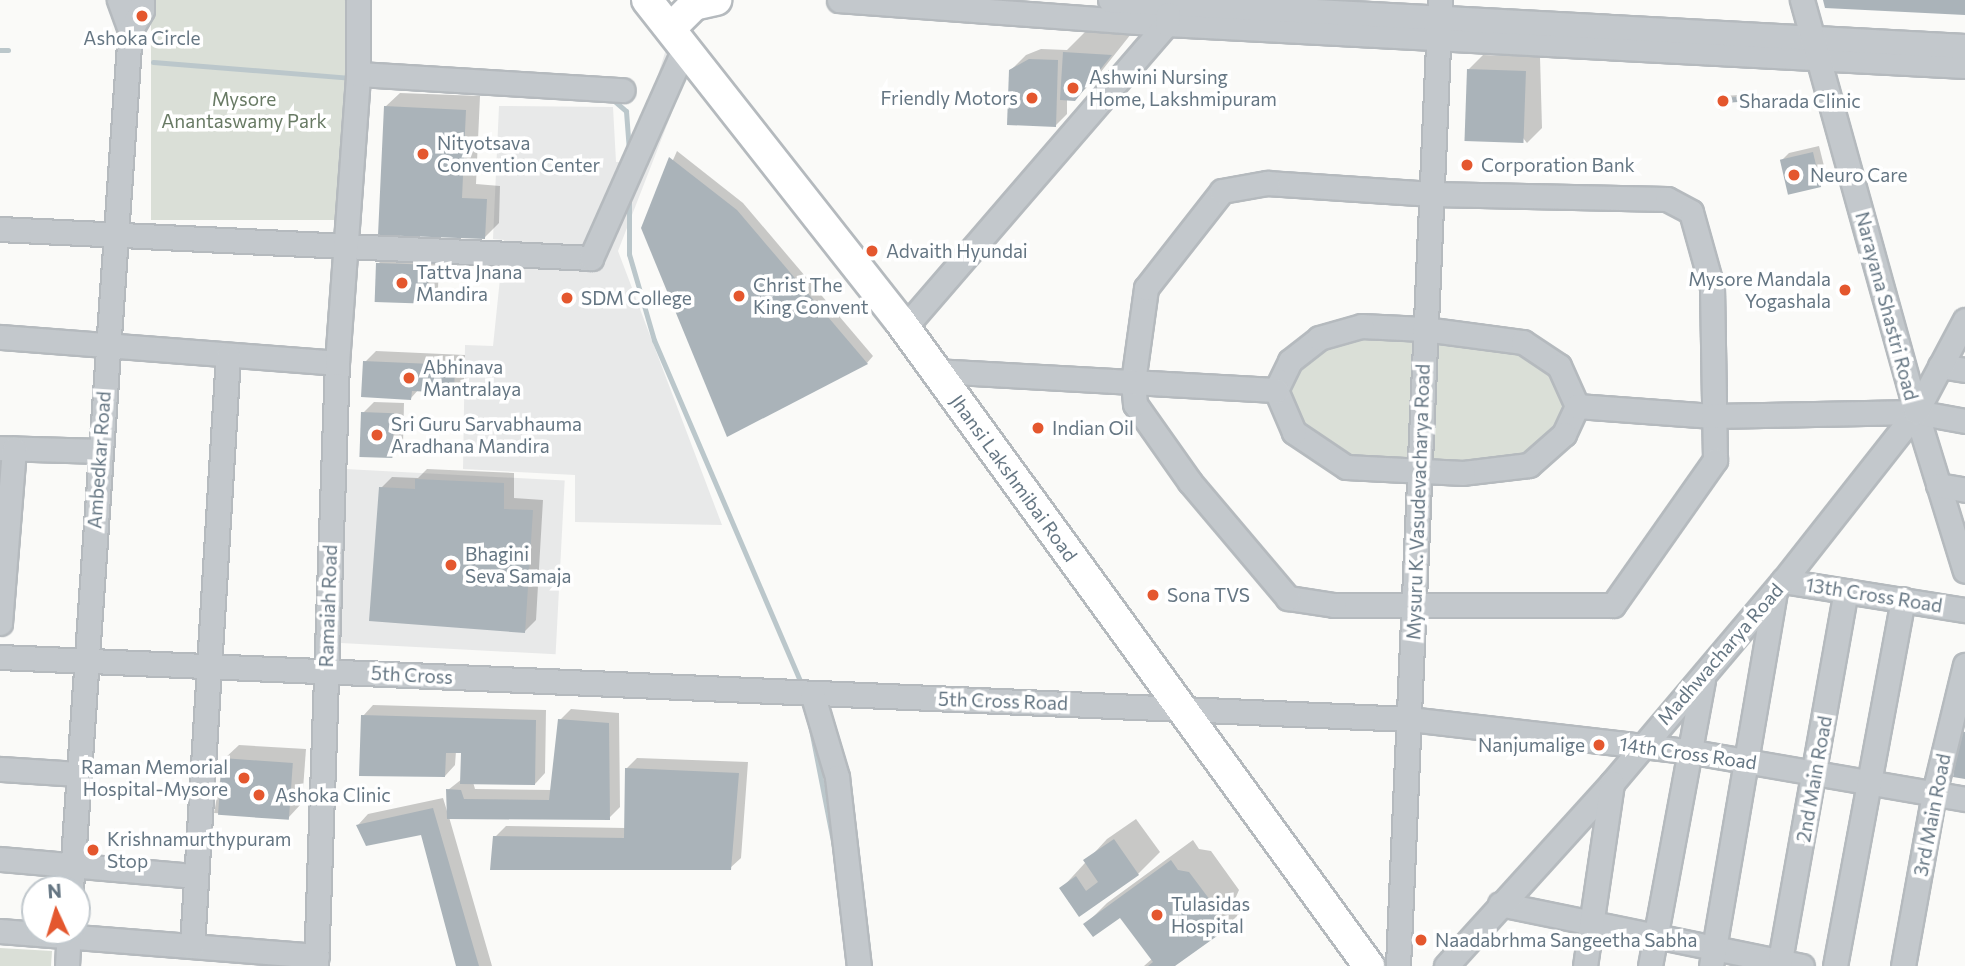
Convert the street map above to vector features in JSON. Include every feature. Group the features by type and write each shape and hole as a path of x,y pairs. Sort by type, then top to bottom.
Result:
{"main road":[{"name":"Jhansi Lakshmibai Road","path":"647,0 679,36 905,327 1369,966"},
{"path":"679,36 694,5 716,0"}],"street":[{"name":"Ambedkar Road","path":"72,875 99,452 118,238 130,31 120,0"},
{"name":"Ambedkar Road","path":"130,31 142,10 142,0"},
{"name":"Ramaiah Road","path":"316,961 337,363 356,101 358,0"},
{"path":"839,0 1439,19"},
{"path":"1110,0 1169,9 1303,6 1816,49 1965,65"},
{"name":"Narayana Shastri Road","path":"1802,0 1916,412 1961,548 1965,571"},
{"path":"905,327 1169,9"},
{"name":"Mysuru K. Vasudevacharya Road","path":"1398,966 1439,19"},
{"path":"0,229 118,238 591,258 679,36"},
{"path":"1816,49 1965,46"},
{"path":"357,65 623,90"},
{"path":"1267,183 1433,194 1667,199 1691,212 1712,287 1715,460 1613,605 1334,605 1288,598 1190,482 1135,404 1133,382 1146,288 1222,191 1267,183"},
{"name":"Madhwacharya Road","path":"1446,966 1612,783 1779,586 1916,412 1965,320"},
{"path":"1361,326 1424,329 1523,342 1559,366 1577,406 1564,434 1529,464 1419,472 1346,467 1294,432 1276,390 1290,361 1319,338 1361,326"},
{"path":"0,337 108,343 228,356 337,363"},
{"path":"192,946 228,356"},
{"path":"1940,366 1965,370"},
{"path":"936,371 1276,390"},
{"path":"1577,406 1713,416 1916,412 1965,421"},
{"path":"0,623 7,448 99,452"},
{"path":"1938,485 1965,490"},
{"path":"1713,957 1744,761 1779,586"},
{"name":"13th Cross Road","path":"1779,586 1846,591 1965,610"},
{"name":"2nd Main Road","path":"1787,965 1846,591"},
{"path":"1835,966 1872,783 1903,600"},
{"name":"5th Cross","path":"0,657 818,694"},
{"name":"3rd Main Road","path":"1903,966 1934,793 1965,665"},
{"path":"1650,966 1687,751 1704,677"},
{"path":"818,694 837,776 859,966"},
{"name":"5th Cross Road","path":"818,694 1409,719"},
{"name":"14th Cross Road","path":"1409,719 1687,751 1965,799"},
{"path":"0,769 78,774"},
{"path":"1585,966 1612,783"},
{"path":"0,859 195,876"},
{"path":"1500,904 1655,936 1713,957 1787,965"},
{"path":"0,931 21,932"},
{"path":"91,936 316,961"},
{"path":"67,966 68,945"}],"shaded area":[{"name":"SDM College","path":"667,46 688,71 618,251 722,525 575,522 575,475 463,469 465,345 493,346 504,240 493,239 499,106 613,107 616,162 631,162"},
{"path":"345,469 565,481 556,654 336,643"}],"green space":[{"name":"Mysore Anantaswamy Park","path":"151,0 347,0 347,220 151,220"},
{"path":"1414,338 1409,458 1350,457 1293,420 1289,384 1324,347 1346,339"},
{"path":"1433,338 1518,350 1548,370 1566,405 1545,439 1516,460 1428,464"},
{"path":"0,948 52,951 51,966 0,966"}],"building":[{"path":"1823,0 1965,0 1965,15 1825,8"},
{"name":"Ashwini Nursing Home, Lakshmipuram","path":"1063,52 1112,55 1075,101 1060,100"},
{"name":"Friendly Motors","path":"1029,59 1058,60 1056,127 1007,125 1009,70"},
{"path":"1467,69 1526,71 1523,143 1464,141"},
{"path":"1737,97 1738,102 1726,103 1726,109 1719,110 1718,98"},
{"name":"Nityotsava Convention Center","path":"384,106 466,110 462,198 487,199 485,239 378,235"},
{"path":"1813,152 1821,187 1788,195 1780,160"},
{"name":"Christ The King Convent","path":"669,157 737,210 868,364 727,437 641,228"},
{"name":"Tattva Jnana Mandira","path":"376,263 429,265 428,304 375,302"},
{"name":"Abhinava Mantralaya","path":"363,361 455,365 454,393 412,391 411,400 361,397"},
{"name":"Sri Guru Sarvabhauma Aradhana Mandira","path":"361,412 394,413 392,458 359,457"},
{"name":"Bhagini Seva Samaja","path":"415,479 504,483 504,509 533,510 525,633 369,621 379,487 415,489"},
{"path":"361,715 536,720 535,785 460,784 461,753 446,753 445,777 359,776"},
{"path":"558,719 609,723 610,820 447,819 446,789 461,790 464,799 549,800"},
{"path":"1960,731 1965,732 1965,779 1953,777"},
{"path":"222,758 293,763 289,820 218,815"},
{"path":"625,768 739,773 731,870 490,870 493,836 624,838"},
{"path":"433,808 479,966 456,966 421,835 366,846 356,825"},
{"name":"Tulasidas Hospital","path":"1114,839 1139,875 1079,917 1059,888 1076,876 1086,891 1098,882 1083,860"},
{"name":"Tulasidas Hospital","path":"1171,860 1178,870 1189,872 1219,912 1215,921 1224,931 1175,966 1148,966 1153,962 1120,918 1093,937 1083,924"}],"waterway":[{"path":"0,50 8,50"},
{"path":"153,62 353,78"},
{"path":"611,98 626,111 629,151"},
{"path":"629,196 629,254 654,340 803,687"},
{"path":"810,724 835,852"}],"place":[{"name":"Ashoka Circle","path":"142,16"},
{"name":"Ashwini Nursing Home, Lakshmipuram","path":"1073,88"},
{"name":"Friendly Motors","path":"1032,98"},
{"name":"Sharada Clinic","path":"1723,101"},
{"name":"Nityotsava Convention Center","path":"423,154"},
{"name":"Corporation Bank","path":"1467,165"},
{"name":"Neuro Care","path":"1794,175"},
{"name":"Advaith Hyundai","path":"872,251"},
{"name":"Tattva Jnana Mandira","path":"402,283"},
{"name":"Mysore Mandala Yogashala","path":"1845,290"},
{"name":"Christ The King Convent","path":"739,296"},
{"name":"SDM College","path":"567,298"},
{"name":"Abhinava Mantralaya","path":"409,378"},
{"name":"Indian Oil","path":"1038,428"},
{"name":"Sri Guru Sarvabhauma Aradhana Mandira","path":"377,435"},
{"name":"Bhagini Seva Samaja","path":"451,565"},
{"name":"Sona TVS","path":"1153,595"},
{"name":"Nanjumalige","path":"1599,745"},
{"name":"Raman Memorial Hospital-Mysore","path":"244,778"},
{"name":"Ashoka Clinic","path":"259,795"},
{"name":"Krishnamurthypuram Stop","path":"93,850"},
{"name":"Tulasidas Hospital","path":"1157,915"},
{"name":"Naadabrhma Sangeetha Sabha","path":"1421,940"}]}
